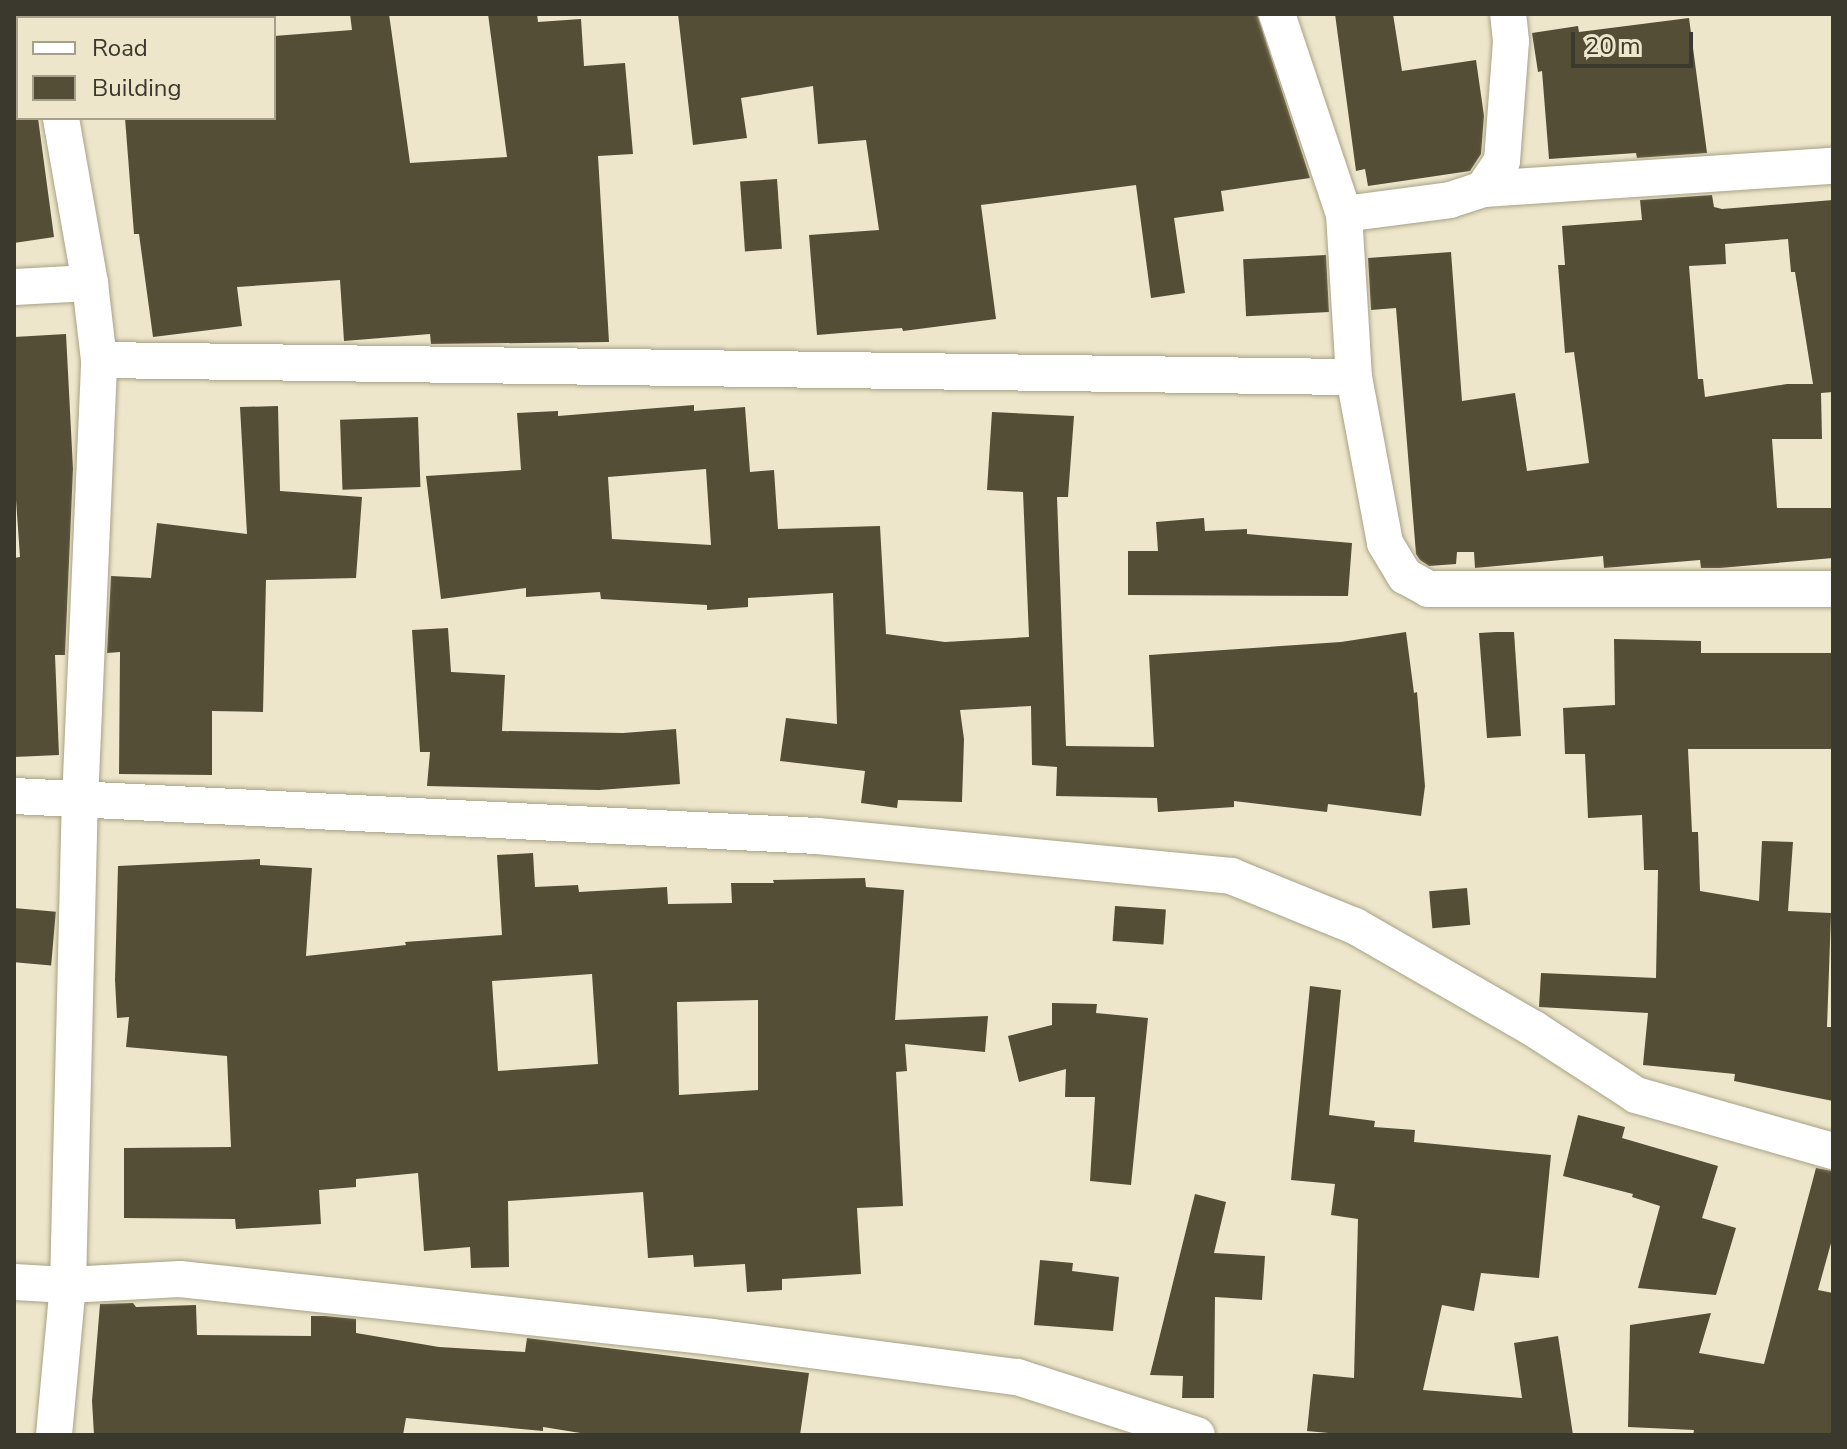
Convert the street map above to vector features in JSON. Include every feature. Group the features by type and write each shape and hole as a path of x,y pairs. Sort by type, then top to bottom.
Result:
{"street":[{"path":"1277,14 1344,214 1354,377 1385,543 1405,576 1428,589 1833,589"},
{"path":"1483,189 1502,161 1511,41 1508,14"},
{"path":"54,1435 68,1285 80,801 99,360 90,283 61,120"},
{"path":"1344,214 1450,200 1483,189 1833,166"},
{"path":"14,287 90,283"},
{"path":"99,360 1354,377"},
{"path":"14,796 817,836 1231,876 1355,926 1534,1029 1636,1095 1833,1151"},
{"path":"14,1282 68,1285 196,1281 712,1337 1017,1377 1197,1435"}],"building":[{"path":"350,14 389,14 410,163 507,157 488,14 537,14 538,22 581,19 584,66 625,63 633,154 598,156 609,342 431,344 430,334 344,341 340,280 237,287 242,326 153,337 139,234 134,234 125,120 276,120 276,36 352,30"},
{"path":"678,14 1257,14 1310,178 1221,191 1224,211 1174,218 1185,293 1151,298 1136,185 981,205 996,319 903,331 902,328 817,335 809,235 879,230 866,140 818,144 813,86 741,98 747,138 693,145"},
{"path":"1335,14 1393,14 1402,71 1476,60 1484,116 1481,154 1470,171 1368,186 1365,169 1356,171"},
{"path":"1689,18 1707,153 1637,158 1636,153 1549,159 1542,71 1538,72 1532,33 1578,26 1579,32"},
{"path":"16,91 16,120 38,120 54,237 14,243"},
{"path":"777,179 782,249 745,251 740,182"},
{"path":"1712,195 1714,207 1722,209 1833,200 1833,392 1821,393 1822,439 1772,439 1777,508 1833,508 1833,558 1720,568 1701,568 1700,560 1604,568 1603,556 1475,568 1474,552 1457,552 1456,564 1429,566 1416,554 1396,308 1371,310 1368,258 1451,252 1462,401 1515,393 1527,471 1589,463 1574,352 1565,353 1558,265 1565,265 1562,226 1642,220 1640,200","holes":["1788,239 1791,272 1795,272 1813,384 1787,384 1705,397 1703,379 1698,379 1689,266 1726,264 1725,244"]},
{"path":"1326,255 1329,312 1246,316 1243,259"},
{"path":"66,334 73,469 65,655 55,655 59,755 14,757 14,558 20,557 14,471 14,337"},
{"path":"694,405 694,411 745,407 750,472 774,470 778,529 880,526 886,634 945,642 1029,637 1023,492 987,490 992,412 1074,416 1068,497 1057,497 1066,746 1154,747 1149,655 1341,642 1406,632 1414,693 1417,692 1425,786 1421,816 1328,804 1327,812 1234,801 1234,807 1158,812 1157,798 1056,796 1057,767 1032,765 1031,706 960,710 964,739 962,802 898,800 897,808 861,803 865,771 780,761 786,718 837,724 833,593 748,598 748,607 707,610 707,605 601,599 600,592 526,597 526,588 441,599 426,476 521,470 517,413 558,411 558,416","holes":["706,469 711,545 612,539 608,477"]},
{"path":"278,406 280,491 362,497 356,578 266,580 263,712 212,711 212,775 119,774 120,652 107,653 111,576 151,578 157,523 247,534 240,407"},
{"path":"418,417 420,487 342,490 340,420"},
{"path":"1204,518 1205,531 1247,529 1247,534 1352,543 1348,596 1128,595 1128,551 1158,551 1156,522"},
{"path":"448,628 451,672 505,675 502,731 623,733 676,729 680,784 599,790 427,786 430,752 420,752 412,630"},
{"path":"1514,632 1521,736 1487,738 1479,633"},
{"path":"1614,639 1701,641 1701,653 1833,653 1833,749 1688,749 1692,832 1698,832 1700,891 1759,901 1762,841 1793,842 1788,911 1831,913 1827,1027 1833,1027 1833,1101 1734,1081 1735,1074 1643,1065 1648,1013 1539,1007 1541,973 1656,978 1658,870 1644,870 1642,815 1588,818 1585,754 1565,754 1563,708 1615,705"},
{"path":"533,853 535,887 578,885 579,892 667,887 668,904 732,903 731,883 774,883 773,880 865,878 866,887 904,890 895,1020 988,1016 985,1052 905,1044 907,1071 896,1072 903,1206 857,1208 861,1274 782,1279 782,1290 747,1292 745,1264 694,1267 693,1255 648,1258 643,1192 508,1201 509,1267 471,1268 470,1247 424,1251 418,1173 356,1179 356,1187 319,1190 321,1224 236,1229 235,1219 124,1218 124,1148 231,1147 227,1056 126,1047 129,1017 117,1018 115,980 118,866 260,859 260,865 312,868 306,956 406,945 405,942 502,935 497,855","holes":["592,974 598,1064 498,1071 492,981","758,1000 758,1090 679,1095 677,1002"]},
{"path":"1467,888 1470,925 1432,928 1429,891"},
{"path":"1115,906 1166,910 1163,944 1113,941"},
{"path":"14,908 56,912 51,965 14,962"},
{"path":"1310,986 1341,990 1329,1115 1375,1121 1374,1127 1415,1130 1414,1142 1551,1155 1539,1278 1481,1273 1474,1311 1442,1305 1423,1390 1522,1398 1514,1343 1558,1336 1573,1435 1350,1435 1307,1431 1313,1374 1354,1378 1358,1219 1331,1215 1335,1184 1291,1180"},
{"path":"1052,1003 1097,1004 1096,1013 1148,1018 1131,1185 1090,1181 1095,1097 1065,1097 1066,1069 1019,1082 1008,1036 1052,1025"},
{"path":"1578,1115 1625,1127 1622,1138 1718,1166 1702,1218 1736,1228 1716,1295 1638,1288 1660,1206 1632,1197 1633,1194 1563,1176"},
{"path":"1816,1168 1833,1171 1833,1236 1818,1290 1833,1293 1833,1435 1693,1435 1694,1430 1628,1427 1630,1325 1711,1313 1699,1353 1764,1364"},
{"path":"1195,1194 1226,1202 1214,1253 1265,1256 1262,1300 1215,1297 1214,1398 1182,1398 1183,1376 1150,1375"},
{"path":"1040,1260 1073,1263 1072,1271 1119,1277 1113,1331 1034,1325"},
{"path":"133,1303 136,1307 196,1305 197,1335 311,1336 311,1316 325,1316 356,1319 356,1333 439,1347 525,1352 527,1338 809,1373 800,1435 593,1435 543,1427 543,1431 406,1418 403,1435 94,1435 92,1401 100,1304"}]}
